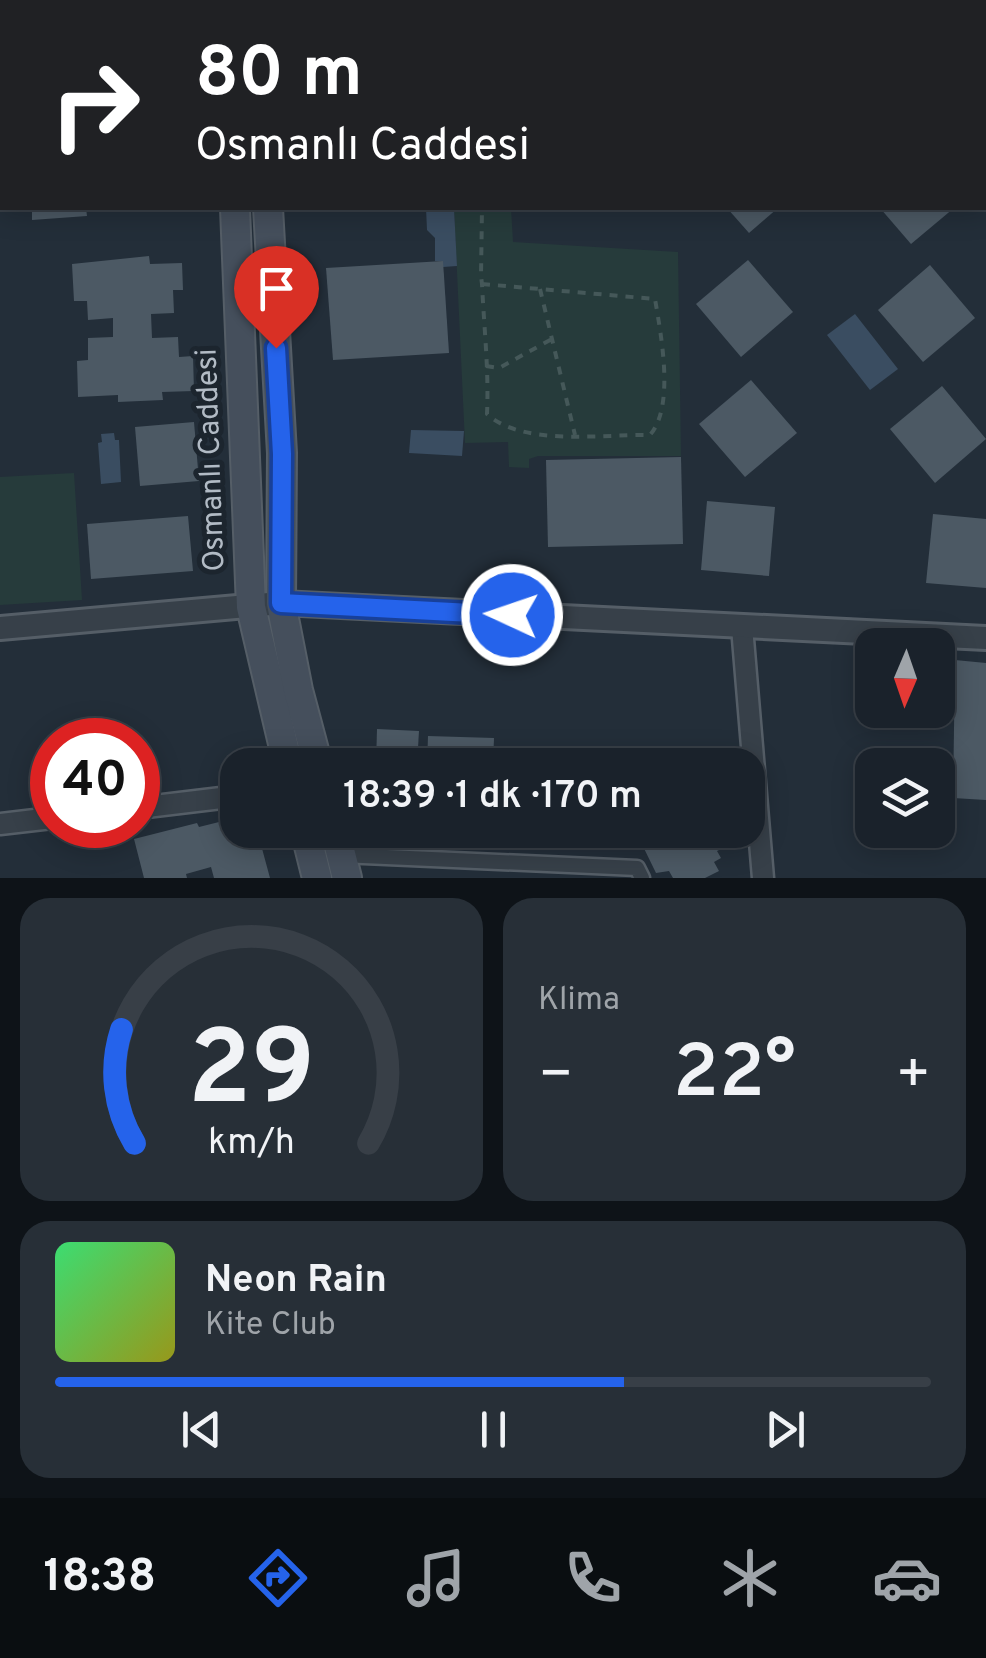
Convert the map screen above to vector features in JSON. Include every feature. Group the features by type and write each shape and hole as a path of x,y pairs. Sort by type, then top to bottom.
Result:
{"main road":[{"name":"Osmanlı Caddesi","path":"235,210 251,607 284,748"},
{"path":"268,210 282,454 281,603 313,748"},
{"path":"309,848 317,878"}],"street":[{"path":"0,628 281,603 986,638"},
{"path":"742,627 762,878"},
{"path":"160,805 220,798"},
{"path":"0,824 30,821"},
{"path":"341,854 637,868 642,878"}],"path":[{"path":"482,210 482,284 487,414 497,423 538,436 650,434 660,424 664,386 655,299 482,284"},
{"path":"540,288 575,435"},
{"path":"486,366 499,368 552,338"}],"green space":[{"path":"454,210 511,210 513,242 678,252 681,456 538,456 529,459 529,468 509,467 508,442 465,443"},
{"path":"74,473 82,600 0,605 0,477"}],"water":[{"path":"426,210 454,210 457,266 443,267 443,261 435,261 435,238 427,230"},
{"path":"855,314 898,369 870,390 827,335"},
{"path":"411,430 464,431 462,456 409,453"},
{"path":"114,433 115,440 119,440 121,482 101,484 98,443 102,442 101,434"}],"building":[{"path":"32,210 86,210 87,216 32,220"},
{"path":"729,210 776,210 749,233"},
{"path":"882,210 952,210 911,244"},
{"path":"149,256 150,264 182,263 183,290 173,290 174,313 151,314 152,338 178,337 179,357 193,356 194,391 162,392 163,400 118,402 118,395 78,397 77,361 88,360 88,338 113,337 113,318 88,320 87,301 74,301 72,264"},
{"path":"748,260 793,312 741,357 696,304"},
{"path":"443,261 449,353 333,360 326,268"},
{"path":"930,265 975,318 923,362 878,310"},
{"path":"751,380 797,433 745,477 699,424"},
{"path":"942,386 986,439 935,483 890,429"},
{"path":"194,422 199,481 140,486 135,427"},
{"path":"681,457 683,544 548,547 546,460"},
{"path":"707,501 775,507 769,576 701,570"},
{"path":"933,514 986,519 986,588 926,583"},
{"path":"188,516 193,571 91,579 87,524"},
{"path":"955,660 986,663 986,800 955,798"},
{"path":"377,729 419,731 418,748 376,748"},
{"path":"428,736 494,738 494,748 428,748"},
{"path":"220,822 220,848 262,848 270,878 214,878 211,867 186,874 187,878 144,878 136,848 160,848 160,832 197,823 199,827"},
{"path":"644,848 723,848 717,851 721,858 714,862 719,871 705,878 673,878 669,871 656,873"}],"route":[{"path":"276,348 282,454 281,603 512,615"}]}
